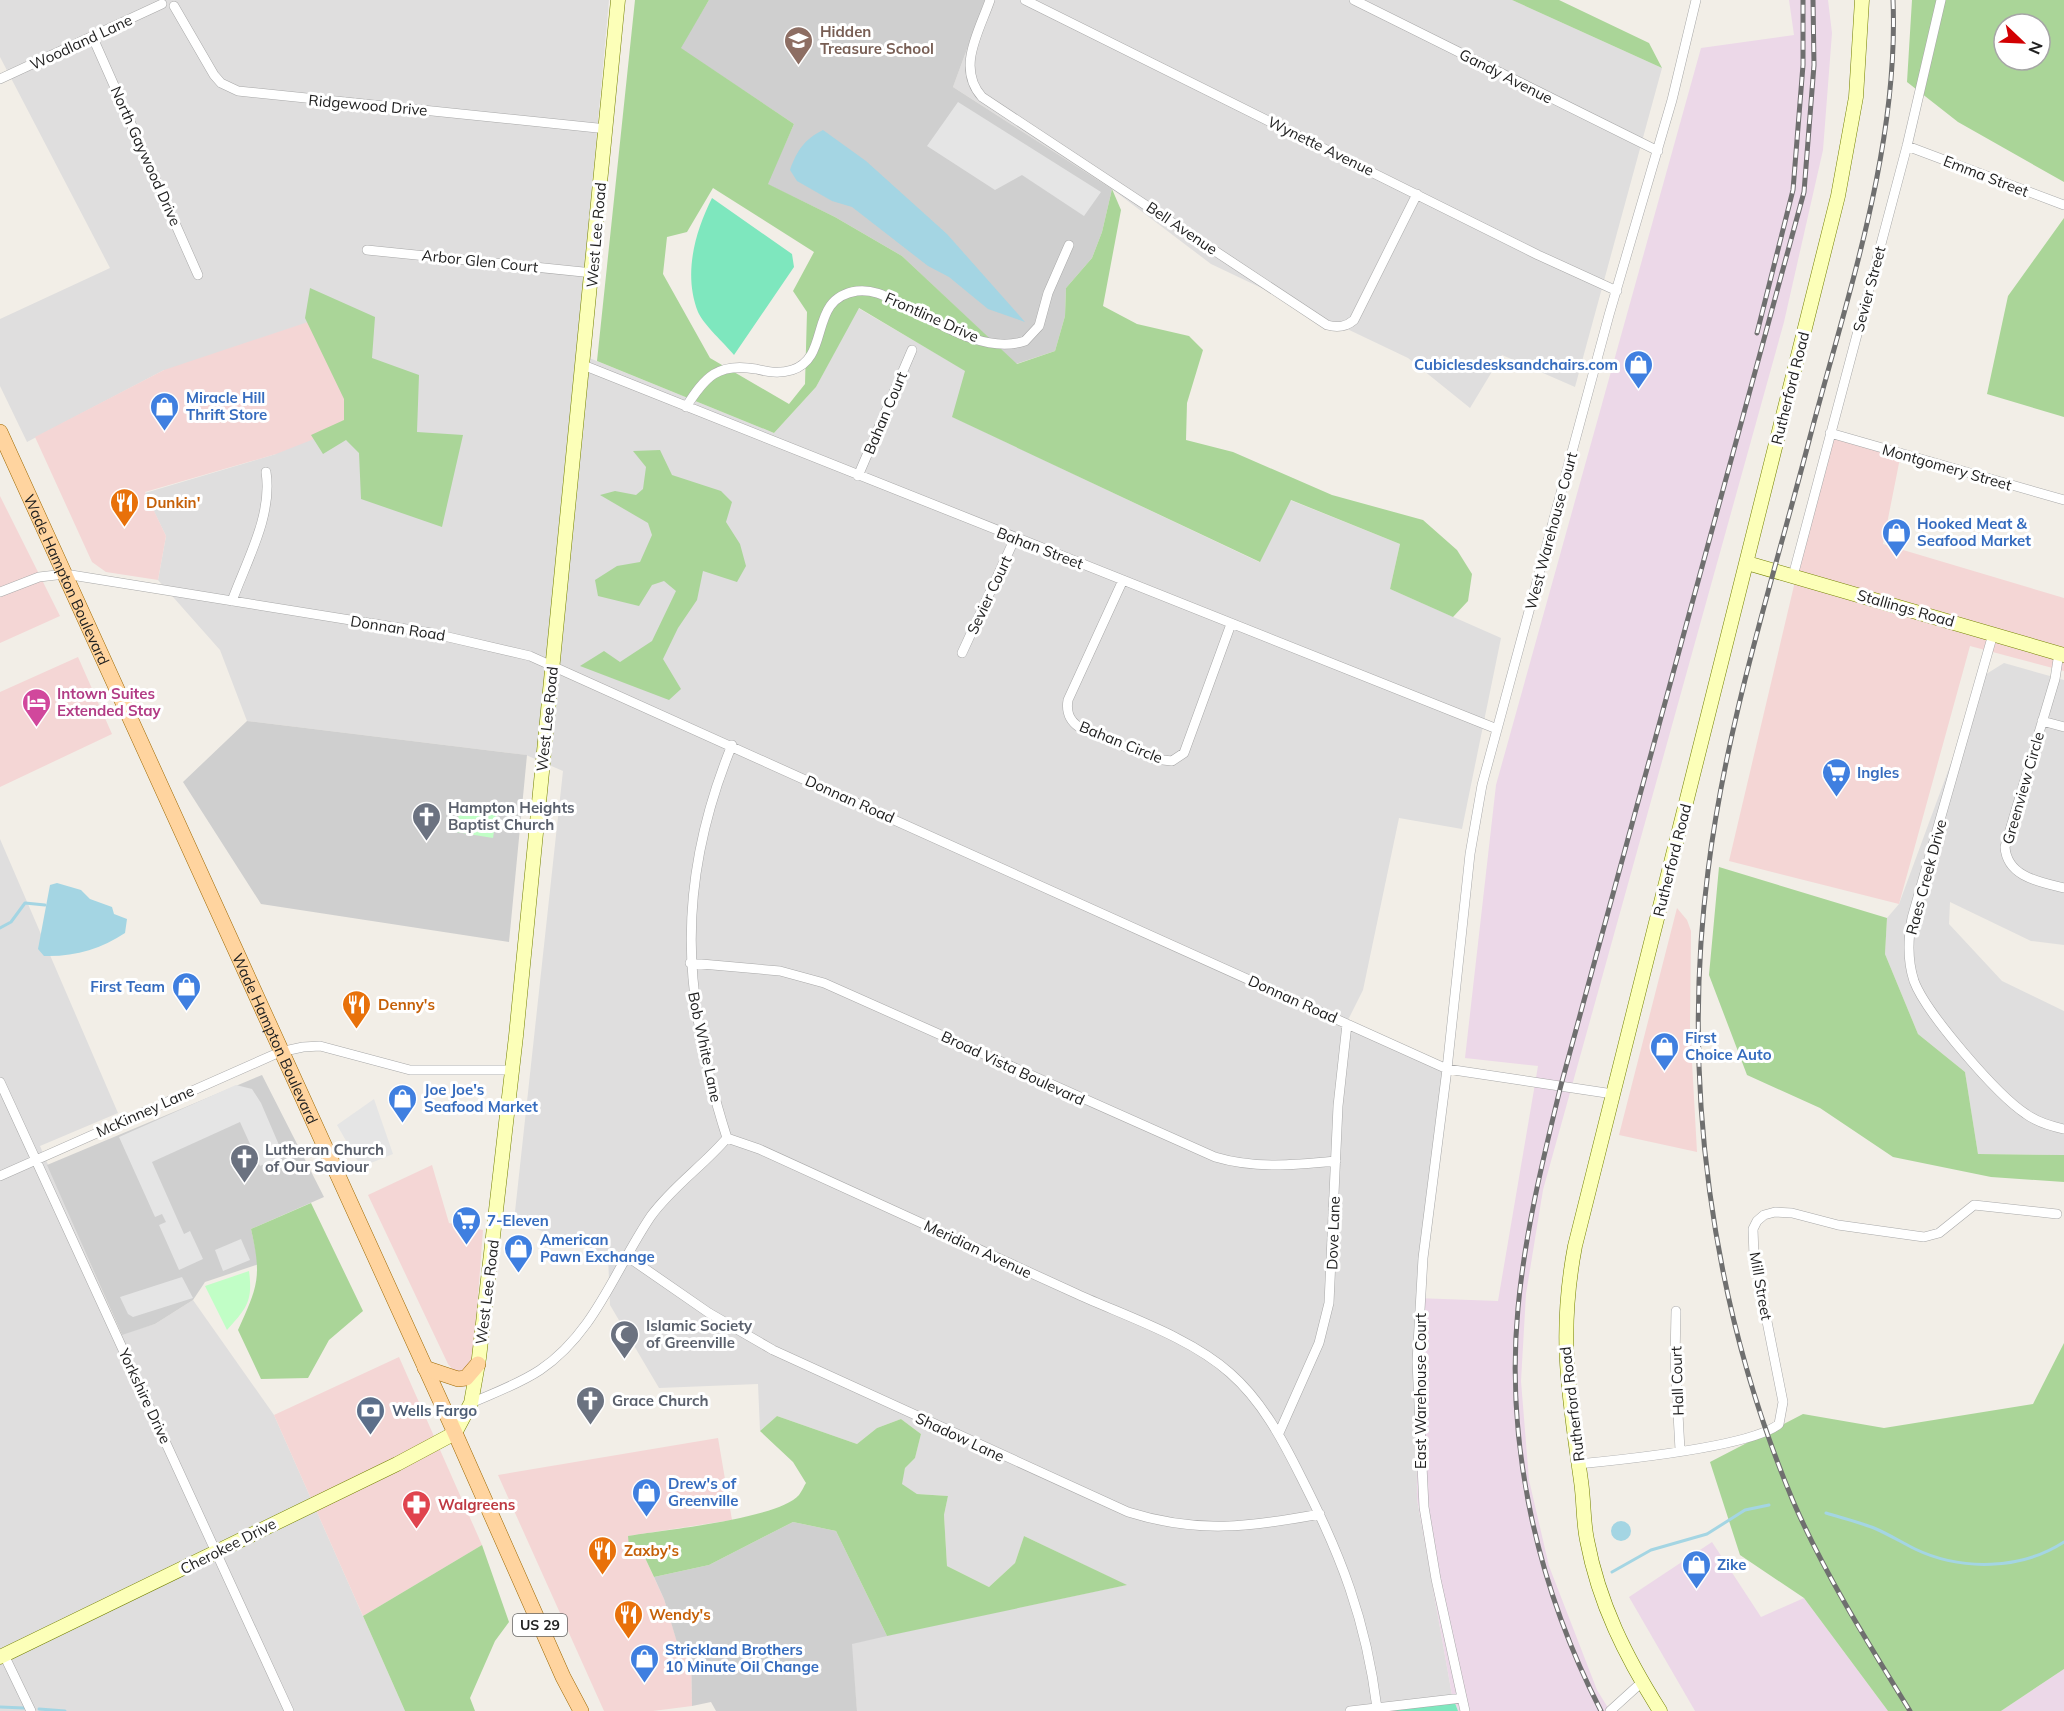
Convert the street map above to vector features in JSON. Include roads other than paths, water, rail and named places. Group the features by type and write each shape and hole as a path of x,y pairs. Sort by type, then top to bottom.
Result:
{"main road":[{"name":"Wade Hampton Boulevard","path":"0,432 286,1050 425,1368 563,1677 581,1711"},
{"path":"425,1368 458,1379 466,1378 478,1364"}],"street":[{"name":"West Lee Road","path":"455,1433 471,1403 478,1364 511,1070 593,273 618,0"},
{"name":"Bell Avenue","path":"990,0 969,67 972,84 982,97 1328,325 1339,327 1349,325 1354,320 1417,194"},
{"name":"Wynette Avenue","path":"1025,0 1538,255 1617,291"},
{"name":"Gandy Avenue","path":"1354,0 1658,151"},
{"name":"West Warehouse Court","path":"1447,1069 1475,822 1497,729 1617,291 1658,151 1696,0"},
{"name":"Rutherford Road","path":"1660,1711 1613,1628 1597,1583 1587,1538 1566,1373 1566,1307 1575,1246 1747,562 1849,144 1860,59 1862,0"},
{"name":"Sevier Street","path":"1793,576 1908,146 1941,0"},
{"path":"162,2 168,8 175,3"},
{"name":"Woodland Lane","path":"0,79 93,38 162,2"},
{"name":"Ridgewood Drive","path":"175,3 214,75 221,83 238,91 607,129"},
{"name":"North Gaywood Drive","path":"93,38 198,274"},
{"name":"Emma Street","path":"1908,146 2064,206"},
{"name":"Frontline Drive","path":"686,407 704,381 723,369 736,367 778,373 803,365 816,347 826,310 842,296 858,291 880,294 980,340 1003,344 1025,341 1039,326 1048,293 1069,245"},
{"name":"Arbor Glen Court","path":"367,250 593,273"},
{"name":"Bahan Court","path":"858,476 912,350"},
{"name":"Bahan Street","path":"583,365 1497,729"},
{"name":"Montgomery Street","path":"1830,433 2064,500"},
{"path":"232,602 265,511 268,493 266,472"},
{"name":"Sevier Court","path":"962,653 1015,538"},
{"name":"Stallings Road","path":"1747,562 2062,654"},
{"name":"Donnan Road","path":"0,592 39,577 65,574 463,639 530,656 1447,1069 1612,1094"},
{"name":"Bahan Circle","path":"1123,580 1068,700 1067,711 1071,720 1079,727 1154,759 1172,761 1184,753 1231,624"},
{"name":"Raes Creek Drive","path":"1993,634 1912,918 1909,941 1910,964 1919,993 1931,1013 2007,1098 2031,1118 2064,1129"},
{"name":"Greenview Circle","path":"2062,654 2006,843 2005,855 2009,864 2018,873 2064,888"},
{"path":"2042,721 2064,726"},
{"name":"Bob White Lane","path":"727,1138 695,1012 690,963 691,905 699,850 712,799 732,746"},
{"name":"Broad Vista Boulevard","path":"690,963 780,971 824,983 1215,1157 1241,1164 1261,1165 1336,1161"},
{"name":"Dove Lane","path":"1279,1433 1305,1378 1325,1322 1332,1274 1340,1075 1347,1024"},
{"path":"286,1050 321,1047 410,1071 511,1070"},
{"name":"McKinney Lane","path":"0,1176 286,1050"},
{"name":"East Warehouse Court","path":"1447,1069 1423,1258 1417,1362 1418,1416 1427,1527 1465,1711"},
{"name":"Yorkshire Drive","path":"0,1082 289,1711"},
{"path":"471,1403 523,1380 572,1344 594,1315 665,1198 727,1138"},
{"name":"Meridian Avenue","path":"727,1138 759,1149 1194,1348 1238,1380 1279,1433 1340,1556 1355,1599 1371,1666 1377,1708"},
{"name":"Mill Street","path":"1578,1464 1755,1437 1776,1426 1782,1418 1783,1402 1754,1256 1753,1229 1764,1215 1792,1213 1838,1225 1924,1237 1939,1233 1974,1204 2057,1214"},
{"name":"Shadow Lane","path":"628,1257 709,1313 773,1350 1128,1512 1173,1524 1217,1528 1259,1526 1320,1514"},
{"name":"Hall Court","path":"1676,1311 1675,1359 1680,1450"},
{"name":"Cherokee Drive","path":"2,1656 455,1433"},
{"path":"2,1656 31,1711"},
{"path":"1610,1711 1642,1682"},
{"path":"1350,1711 1462,1698"}],"water":[{"path":"823,130 866,161 947,234 1025,322 988,309 949,277 928,266 852,207 832,201 797,181 790,170 796,157 806,141"},
{"path":"57,883 81,890 90,899 112,907 114,914 127,919 125,933 87,951 44,956 38,949 50,885"},
{"path":"1617,1521 1625,1521 1631,1527 1631,1535 1625,1541 1617,1541 1611,1535 1611,1527"}],"waterway":[{"path":"0,928 11,922 25,903 45,905"},
{"path":"1612,1572 1651,1550 1707,1534 1745,1510 1769,1505"},
{"path":"1826,1513 1874,1528 1933,1556 1971,1564 1991,1564 2029,1558 2064,1542"},
{"path":"0,1707 24,1708"},
{"path":"39,1709 65,1711"}],"railway":[{"path":"1757,333 1793,190 1803,65 1803,0"},
{"path":"1601,1711 1560,1616 1531,1515 1522,1464 1517,1412 1515,1360 1521,1280 1535,1196 1561,1085 1804,192 1814,65 1813,0"},
{"path":"1893,0 1893,55 1888,110 1868,221 1752,652 1726,761 1708,871 1701,950 1698,1030 1701,1111 1710,1191 1723,1271 1741,1349 1765,1426 1805,1528 1848,1608 1910,1711"}],"place":[{"name":"Hidden Treasure School","path":"799,66"},
{"name":"Cubiclesdesksandchairs.com","path":"1639,390"},
{"name":"Miracle Hill Thrift Store","path":"165,432"},
{"name":"Dunkin'","path":"125,528"},
{"name":"Hooked Meat & Seafood Market","path":"1896,558"},
{"name":"Intown Suites Extended Stay","path":"36,728"},
{"name":"Ingles","path":"1836,798"},
{"name":"Hampton Heights Baptist Church","path":"427,842"},
{"name":"First Team","path":"186,1012"},
{"name":"Denny's","path":"357,1030"},
{"name":"First Choice Auto","path":"1664,1072"},
{"name":"Joe Joe's Seafood Market","path":"403,1124"},
{"name":"Lutheran Church of Our Saviour","path":"244,1184"},
{"name":"7-Eleven","path":"466,1246"},
{"name":"American Pawn Exchange","path":"519,1274"},
{"name":"Islamic Society of Greenville","path":"625,1360"},
{"name":"Grace Church","path":"591,1426"},
{"name":"Wells Fargo","path":"371,1436"},
{"name":"Drew's of Greenville","path":"647,1518"},
{"name":"Walgreens","path":"417,1530"},
{"name":"Zaxby's","path":"603,1576"},
{"name":"Zike","path":"1696,1590"},
{"name":"Wendy's","path":"628,1640"},
{"name":"Strickland Brothers 10 Minute Oil Change","path":"644,1684"}]}
